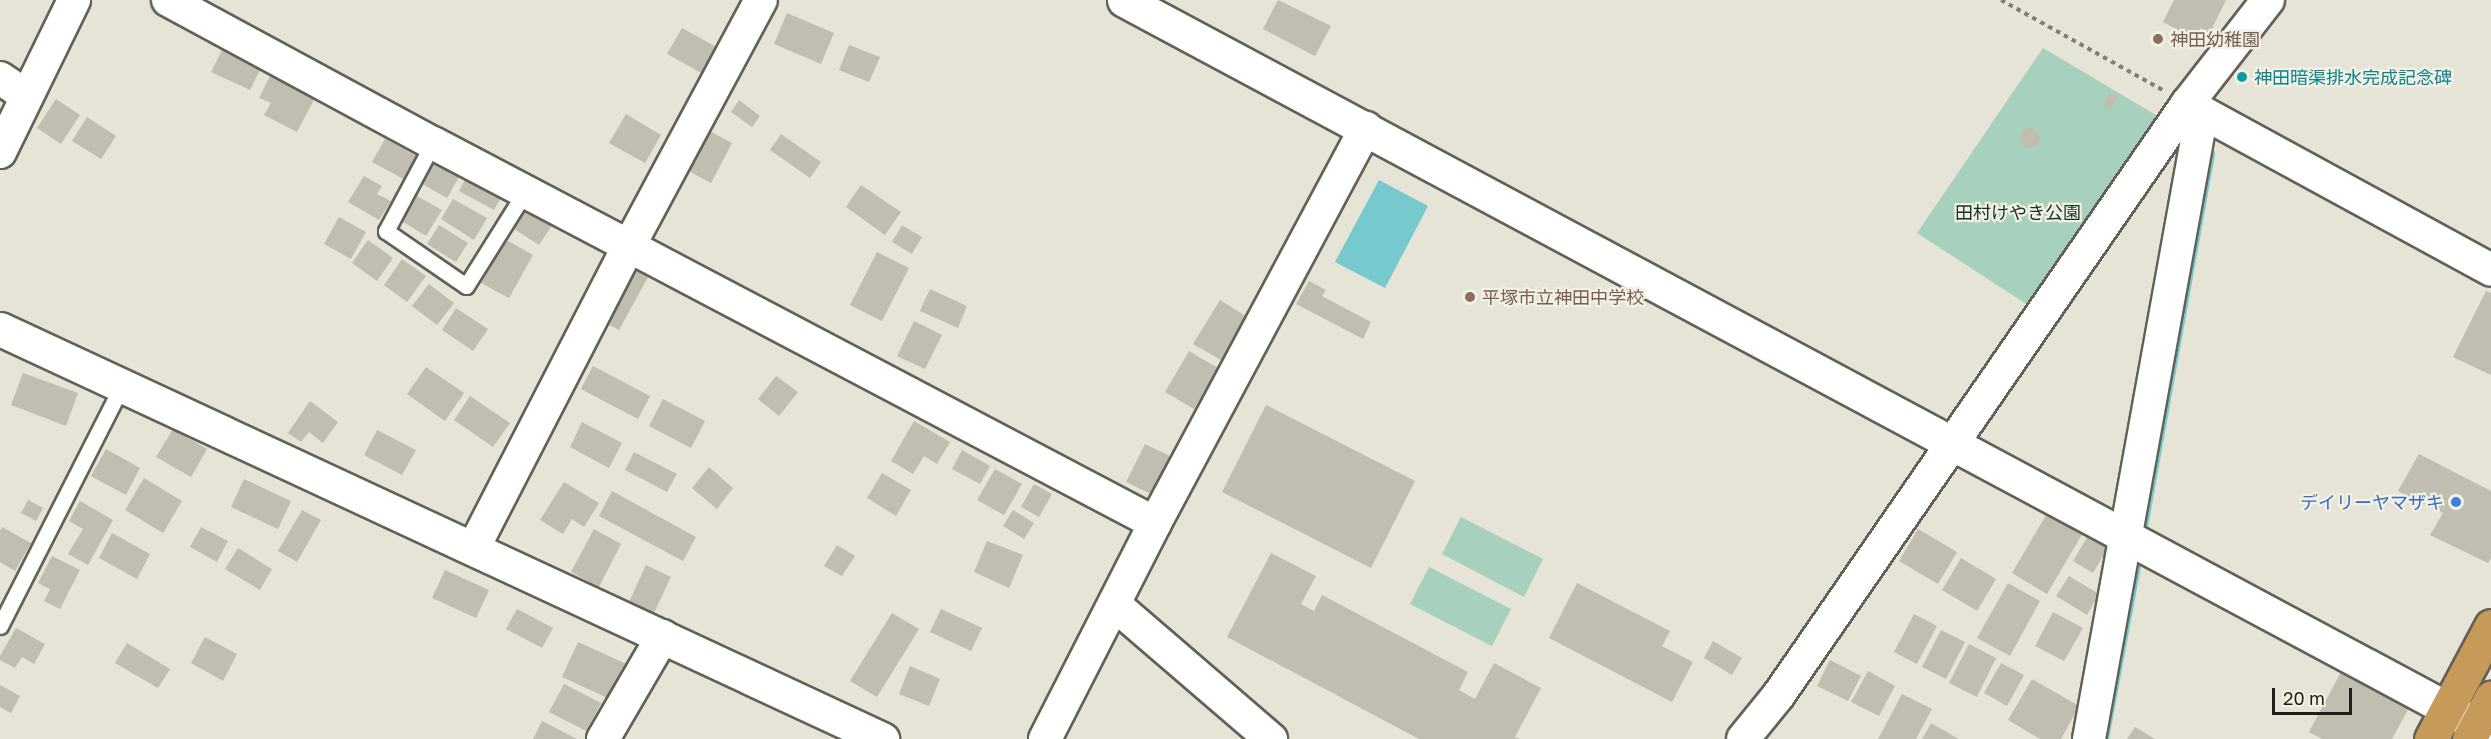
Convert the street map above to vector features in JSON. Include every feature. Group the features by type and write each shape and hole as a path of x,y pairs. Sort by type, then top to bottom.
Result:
{"highway":[{"path":"2431,739 2491,626"}],"street":[{"path":"0,152 74,0"},
{"path":"168,0 525,192 1155,523"},
{"path":"474,547 629,246 761,0"},
{"path":"1124,0 2125,537 2449,708 2482,723"},
{"path":"1743,739 1778,696 1952,444 2195,108 2268,0"},
{"path":"0,78 27,96"},
{"path":"2195,108 2491,270"},
{"path":"2089,739 2125,537 2195,108"},
{"path":"1045,739 1155,523 1366,128"},
{"path":"0,329 474,547 882,739"},
{"path":"1115,605 1270,739"},
{"path":"603,739 663,636"}],"lane":[{"path":"433,143 386,231 466,286 525,192"},
{"path":"0,626 123,384"}],"path":[{"path":"2001,0 2195,108"}],"green space":[{"name":"田村けやき公園","path":"2043,48 2166,121 2037,311 1917,233"},
{"path":"1461,517 1543,559 1524,597 1442,554"},
{"path":"1429,567 1511,609 1492,646 1410,604"}],"water":[{"path":"1379,180 1428,206 1385,288 1335,262"}],"building":[{"path":"1278,0 1331,26 1315,56 1263,29"},
{"path":"2174,0 2226,0 2210,33 2201,28 2195,39 2163,22"},
{"path":"787,13 834,33 821,64 774,44"},
{"path":"682,28 720,49 705,75 667,54"},
{"path":"849,45 880,57 869,82 839,70"},
{"path":"224,46 263,64 250,90 211,72"},
{"path":"271,74 316,96 297,132 264,115 271,103 259,98"},
{"path":"2110,93 2118,98 2110,110 2102,105"},
{"path":"56,99 80,115 61,144 37,128"},
{"path":"739,100 760,116 752,127 731,112"},
{"path":"626,114 661,135 645,163 609,143"},
{"path":"87,117 116,136 101,159 72,141"},
{"path":"704,128 732,143 711,183 683,168"},
{"path":"2026,128 2034,128 2040,134 2040,142 2034,148 2026,148 2020,142 2020,134"},
{"path":"781,134 821,162 810,178 770,150"},
{"path":"385,139 418,157 405,180 372,162"},
{"path":"438,156 463,170 447,198 422,184"},
{"path":"469,172 505,191 494,210 459,191"},
{"path":"364,176 382,186 377,194 391,201 379,220 348,202"},
{"path":"861,185 901,212 885,235 846,207"},
{"path":"415,195 442,210 426,236 400,220"},
{"path":"453,199 487,218 474,240 441,219"},
{"path":"530,205 555,221 539,245 514,229"},
{"path":"339,217 366,232 351,259 324,244"},
{"path":"439,225 468,243 456,262 427,244"},
{"path":"902,225 922,237 912,254 892,242"},
{"path":"368,240 393,258 377,281 352,263"},
{"path":"506,240 533,255 509,298 481,283"},
{"path":"877,252 909,268 882,321 850,305"},
{"path":"402,259 426,276 407,302 384,285"},
{"path":"631,268 648,277 619,330 602,321"},
{"path":"1309,281 1326,290 1322,296 1371,322 1363,339 1296,304"},
{"path":"429,284 454,303 437,325 412,306"},
{"path":"930,289 967,306 958,328 920,311"},
{"path":"2486,291 2491,293 2491,375 2453,357"},
{"path":"1220,300 1247,317 1221,360 1193,344"},
{"path":"456,308 488,329 473,351 442,330"},
{"path":"914,321 942,335 925,369 897,356"},
{"path":"1189,351 1218,368 1194,409 1165,392"},
{"path":"593,366 650,396 638,419 581,389"},
{"path":"426,367 464,393 445,421 407,394"},
{"path":"23,373 78,393 66,426 11,405"},
{"path":"776,376 798,392 779,416 758,399"},
{"path":"470,396 510,423 493,447 454,420"},
{"path":"663,399 705,421 691,448 649,426"},
{"path":"310,401 338,422 323,443 309,432 301,442 288,433"},
{"path":"1266,405 1415,481 1371,568 1222,492"},
{"path":"914,421 950,442 937,464 924,456 913,474 891,461"},
{"path":"582,422 622,443 609,468 570,447"},
{"path":"173,429 207,449 191,477 156,457"},
{"path":"377,430 416,450 402,475 364,455"},
{"path":"1145,444 1172,457 1153,495 1126,482"},
{"path":"106,449 140,468 126,495 91,476"},
{"path":"962,450 990,466 980,484 952,469"},
{"path":"634,452 677,474 667,492 625,470"},
{"name":"デイリーヤマザキ","path":"2419,454 2491,491 2491,558 2488,563 2430,535 2443,513 2398,491"},
{"path":"709,467 733,488 717,509 692,488"},
{"path":"995,469 1022,484 1004,515 977,500"},
{"path":"882,473 911,490 896,516 867,498"},
{"path":"144,478 182,501 163,533 125,510"},
{"path":"244,479 291,501 278,529 231,507"},
{"path":"564,482 599,503 584,527 572,519 563,534 540,520"},
{"path":"1034,484 1052,494 1039,517 1021,507"},
{"path":"612,491 696,537 683,561 599,516"},
{"path":"28,500 43,508 36,521 21,513"},
{"path":"80,501 113,520 88,565 68,554 83,529 69,521"},
{"path":"302,510 321,520 297,562 278,551"},
{"path":"1013,510 1034,523 1024,539 1003,526"},
{"path":"2049,510 2084,531 2047,594 2012,573"},
{"path":"2,527 31,543 15,571 0,562"},
{"path":"201,527 228,541 217,562 190,547"},
{"path":"594,529 621,544 599,587 571,572"},
{"path":"1918,529 1957,552 1938,584 1899,561"},
{"path":"112,533 150,554 137,579 99,558"},
{"path":"2089,534 2109,546 2093,573 2073,561"},
{"path":"987,541 1023,555 1009,588 974,572"},
{"path":"837,545 855,556 842,576 824,566"},
{"path":"238,548 272,569 260,590 225,569"},
{"path":"1271,553 1316,576 1301,604 1314,611 1322,595 1468,672 1459,690 1475,699 1494,663 1541,688 1515,737 1520,739 1419,739 1227,637"},
{"path":"52,556 80,570 60,609 44,601 50,589 38,583"},
{"path":"1961,558 1996,579 1977,611 1942,590"},
{"path":"646,565 671,577 654,613 629,602"},
{"path":"445,570 489,590 476,618 432,598"},
{"path":"2069,576 2099,594 2087,615 2056,596"},
{"path":"1577,583 1670,631 1662,646 1693,662 1672,702 1549,638"},
{"path":"2008,583 2040,601 2010,656 1977,638"},
{"path":"517,609 553,628 542,648 506,629"},
{"path":"941,609 982,628 971,651 930,632"},
{"path":"2053,612 2083,628 2064,661 2035,646"},
{"path":"892,613 919,629 877,697 850,681"},
{"path":"1914,614 1937,626 1917,664 1894,652"},
{"path":"16,628 45,644 34,664 22,657 15,668 0,660"},
{"path":"1941,630 1965,642 1946,679 1922,667"},
{"path":"205,637 237,654 223,681 191,663"},
{"path":"1713,641 1742,658 1732,675 1704,658"},
{"path":"578,642 631,666 614,701 562,677"},
{"path":"127,643 170,669 158,688 115,663"},
{"path":"1969,644 1996,658 1977,697 1949,683"},
{"path":"1830,660 1861,676 1848,701 1817,686"},
{"path":"2001,663 2024,675 2007,706 1984,693"},
{"path":"910,666 940,679 929,706 899,694"},
{"path":"2342,670 2410,706 2392,739 2322,739 2309,732"},
{"path":"1868,671 1895,686 1879,716 1851,702"},
{"path":"2032,679 2079,706 2061,739 2040,739 2008,720"},
{"path":"564,684 601,703 586,731 549,712"},
{"path":"0,685 20,696 11,713 0,707"},
{"path":"1902,694 1932,709 1916,739 1878,739"},
{"path":"542,721 577,739 533,739"},
{"path":"1931,723 1959,739 1922,739"},
{"path":"2135,727 2155,739 2127,739"}],"waterway":[{"path":"2142,538 2211,154"},
{"path":"2105,739 2140,550"}],"place":[{"name":"神田幼稚園","path":"2158,39"},
{"name":"神田暗渠排水完成記念碑","path":"2242,77"},
{"name":"平塚市立神田中学校","path":"1470,297"},
{"name":"デイリーヤマザキ","path":"2456,502"}]}
